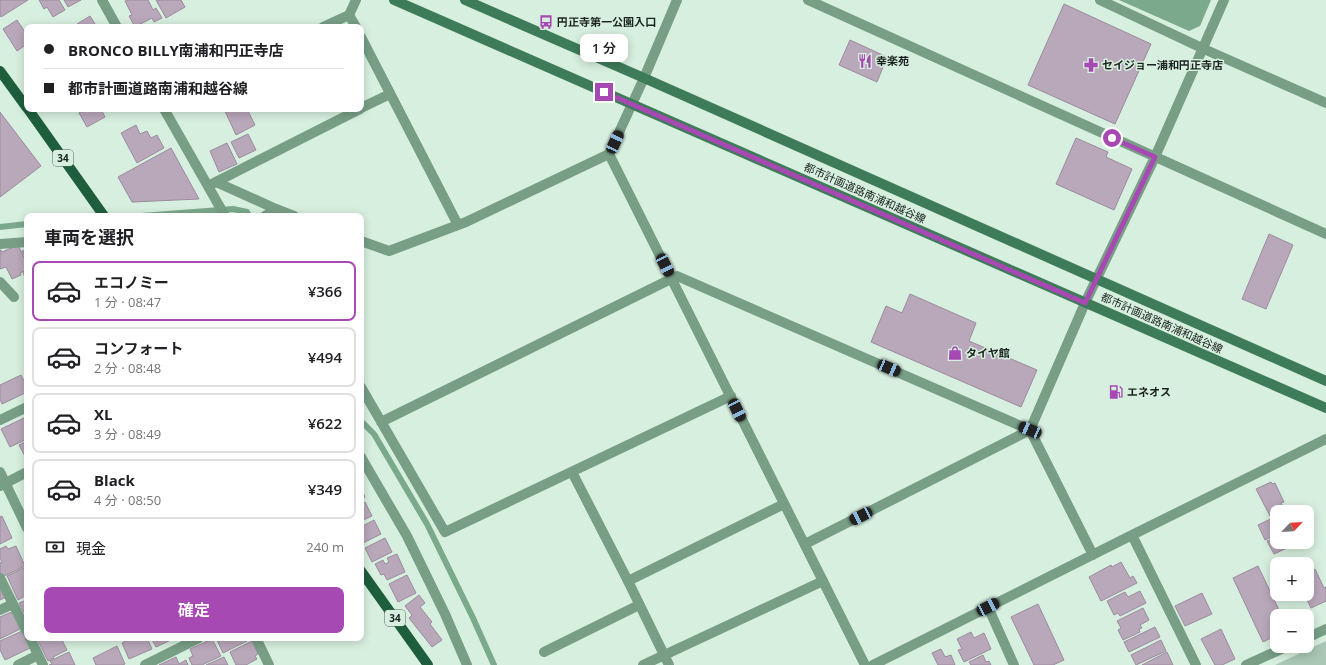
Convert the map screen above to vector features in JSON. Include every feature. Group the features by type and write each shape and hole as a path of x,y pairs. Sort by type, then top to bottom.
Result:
{"main road":[{"name":"34","path":"0,70 24,105"},
{"name":"34","path":"29,112 102,213"},
{"name":"34","path":"364,575 428,665"}],"street":[{"path":"102,0 115,24"},
{"path":"330,24 349,15 356,0"},
{"name":"都市計画道路南浦和越谷線","path":"394,0 1326,408"},
{"name":"都市計画道路南浦和越谷線","path":"465,0 1326,381"},
{"path":"364,242 389,251 458,225 609,154 644,78 677,0"},
{"path":"808,0 1326,234"},
{"path":"1100,0 1326,103"},
{"path":"805,544 1030,430 1085,303 1155,157 1224,0"},
{"path":"349,15 354,24"},
{"path":"364,44 458,225"},
{"path":"364,107 390,94"},
{"path":"166,112 212,184 224,213"},
{"path":"212,184 354,112"},
{"path":"609,154 865,665"},
{"path":"212,184 276,213"},
{"path":"0,244 24,242"},
{"path":"381,422 677,276 1030,430 1093,555"},
{"path":"0,282 14,298"},
{"path":"364,393 445,532 731,396"},
{"path":"0,420 24,408"},
{"path":"873,665 1326,439"},
{"path":"364,462 407,536 445,614 467,665"},
{"path":"0,472 3,484 24,522"},
{"path":"572,472 669,665"},
{"path":"3,484 24,474"},
{"path":"628,581 784,504"},
{"path":"1132,535 1196,665"},
{"path":"0,578 24,626"},
{"path":"643,665 823,581"},
{"path":"0,610 13,604"},
{"path":"544,652 639,605"},
{"path":"988,607 1014,665"},
{"path":"1314,635 1326,629"},
{"path":"31,641 43,665"},
{"path":"145,665 193,641"},
{"path":"257,641 269,665"},
{"path":"1246,665 1273,653"},
{"path":"18,665 38,655"}],"shaded area":[{"path":"1119,0 1211,0 1200,26 1189,31"},
{"path":"1326,641 1326,665 1275,665 1300,653 1314,653 1314,647"}],"building":[{"path":"0,0 28,0 1,17"},
{"path":"39,0 59,0 65,10 53,17 47,7 44,9"},
{"path":"64,0 81,0 68,7"},
{"path":"148,0 153,10 156,8 162,18 154,22 152,18 141,24 133,24 129,16 132,15 125,1"},
{"path":"156,0 181,0 185,7 166,18"},
{"path":"1064,4 1151,44 1115,124 1028,85"},
{"path":"90,16 95,24 77,24"},
{"path":"17,20 24,30 24,46 17,51 3,29"},
{"path":"850,40 887,57 877,82 839,65"},
{"path":"0,112 41,166 0,197"},
{"path":"102,112 105,117 87,127 79,113"},
{"path":"225,112 248,112 255,125 236,135"},
{"path":"136,125 140,134 147,131 151,138 157,135 164,148 137,163 121,133"},
{"path":"248,134 256,150 239,158 231,142"},
{"path":"1076,138 1108,152 1106,157 1132,169 1114,210 1056,184"},
{"path":"227,143 237,164 219,172 210,151"},
{"path":"171,148 199,199 132,202 118,177"},
{"path":"1269,234 1293,245 1266,309 1242,299"},
{"path":"18,245 24,258 24,271 20,273 21,275 12,279 6,267 0,269 0,250 2,252"},
{"path":"910,294 976,323 969,341 1037,370 1021,407 871,342 886,306 902,313"},
{"path":"21,375 24,381 24,393 2,404 0,399 0,385"},
{"path":"24,418 24,440 10,447 1,429"},
{"path":"24,442 24,454 19,445"},
{"path":"1271,482 1272,484 1275,483 1284,502 1281,503 1282,505 1270,505 1270,516 1256,489"},
{"path":"364,502 372,516 364,520"},
{"path":"2,516 12,538 0,544 0,517"},
{"path":"1270,519 1270,538 1265,540 1258,525"},
{"path":"374,520 381,534 364,542 364,525"},
{"path":"385,538 392,552 372,562 365,548"},
{"path":"1270,540 1270,547 1267,541"},
{"path":"6,546 8,549 16,546 24,566 2,577 0,572 0,563 2,562 0,559 0,549"},
{"path":"1271,549 1285,549 1274,554"},
{"path":"397,554 405,572 387,580 384,574 381,575 375,564 383,560 385,564 389,562 387,558"},
{"path":"1121,562 1130,578 1133,576 1137,583 1101,601 1089,577 1111,565 1112,567"},
{"path":"1258,566 1270,591 1270,601 1275,601 1279,609 1270,609 1270,638 1263,642 1233,578"},
{"path":"24,568 24,597 18,600 7,576"},
{"path":"1314,570 1324,588 1326,587 1326,601 1311,608 1308,601 1314,601"},
{"path":"407,575 416,593 398,602 389,584"},
{"path":"0,589 6,597 0,600"},
{"path":"1140,591 1146,603 1120,616 1118,613 1114,615 1107,601 1125,592 1128,597"},
{"path":"1202,593 1212,614 1185,626 1175,606"},
{"path":"419,595 425,603 420,607 432,622 430,624 442,640 432,647 409,618 412,615 405,606"},
{"path":"24,601 24,613 19,603"},
{"path":"1038,604 1064,660 1053,665 1034,665 1011,617"},
{"path":"1143,608 1149,620 1140,625 1142,628 1139,629 1140,632 1123,640 1118,630 1121,628 1117,621"},
{"path":"14,611 22,628 0,639 0,617"},
{"path":"1155,627 1160,637 1129,652 1124,642"},
{"path":"1221,629 1235,659 1222,665 1215,665 1201,639"},
{"path":"22,631 24,641 27,641 30,648 5,660 0,650 0,641"},
{"path":"971,632 974,638 984,633 991,649 964,662 958,650 962,649 957,639"},
{"path":"1161,640 1166,651 1136,665 1131,655"},
{"path":"38,641 62,641 67,650 48,661"},
{"path":"126,641 148,641 152,649 129,659 122,643"},
{"path":"153,641 169,641 156,647"},
{"path":"208,641 213,641 221,656 202,665 192,665 189,658 193,656 190,649"},
{"path":"217,641 247,641 223,653"},
{"path":"252,641 258,654 255,656 257,659 246,665 236,665 230,652"},
{"path":"117,646 125,664 96,665 93,658"},
{"path":"941,649 945,657 951,655 955,665 938,665 932,653"},
{"path":"69,652 75,665 49,665 52,664 50,661"},
{"path":"1167,652 1173,665 1142,665"},
{"path":"983,655 986,662 989,661 991,665 971,665 969,662"},
{"path":"176,657 179,664 186,660 188,665 159,665"},
{"path":"224,657 228,665 206,665"}],"waterway":[{"path":"181,213 233,209 248,213"},
{"path":"0,227 24,224"},
{"path":"364,424 374,434 427,524 473,618 494,665"}],"place":[{"name":"円正寺第一公園入口","path":"546,22"},
{"name":"幸楽苑","path":"865,61"},
{"name":"セイジョー浦和円正寺店","path":"1091,65"},
{"name":"タイヤ館","path":"955,353"},
{"name":"エネオス","path":"1116,392"}],"route":[{"path":"604,92 1085,303 1155,157 1112,138"}]}
